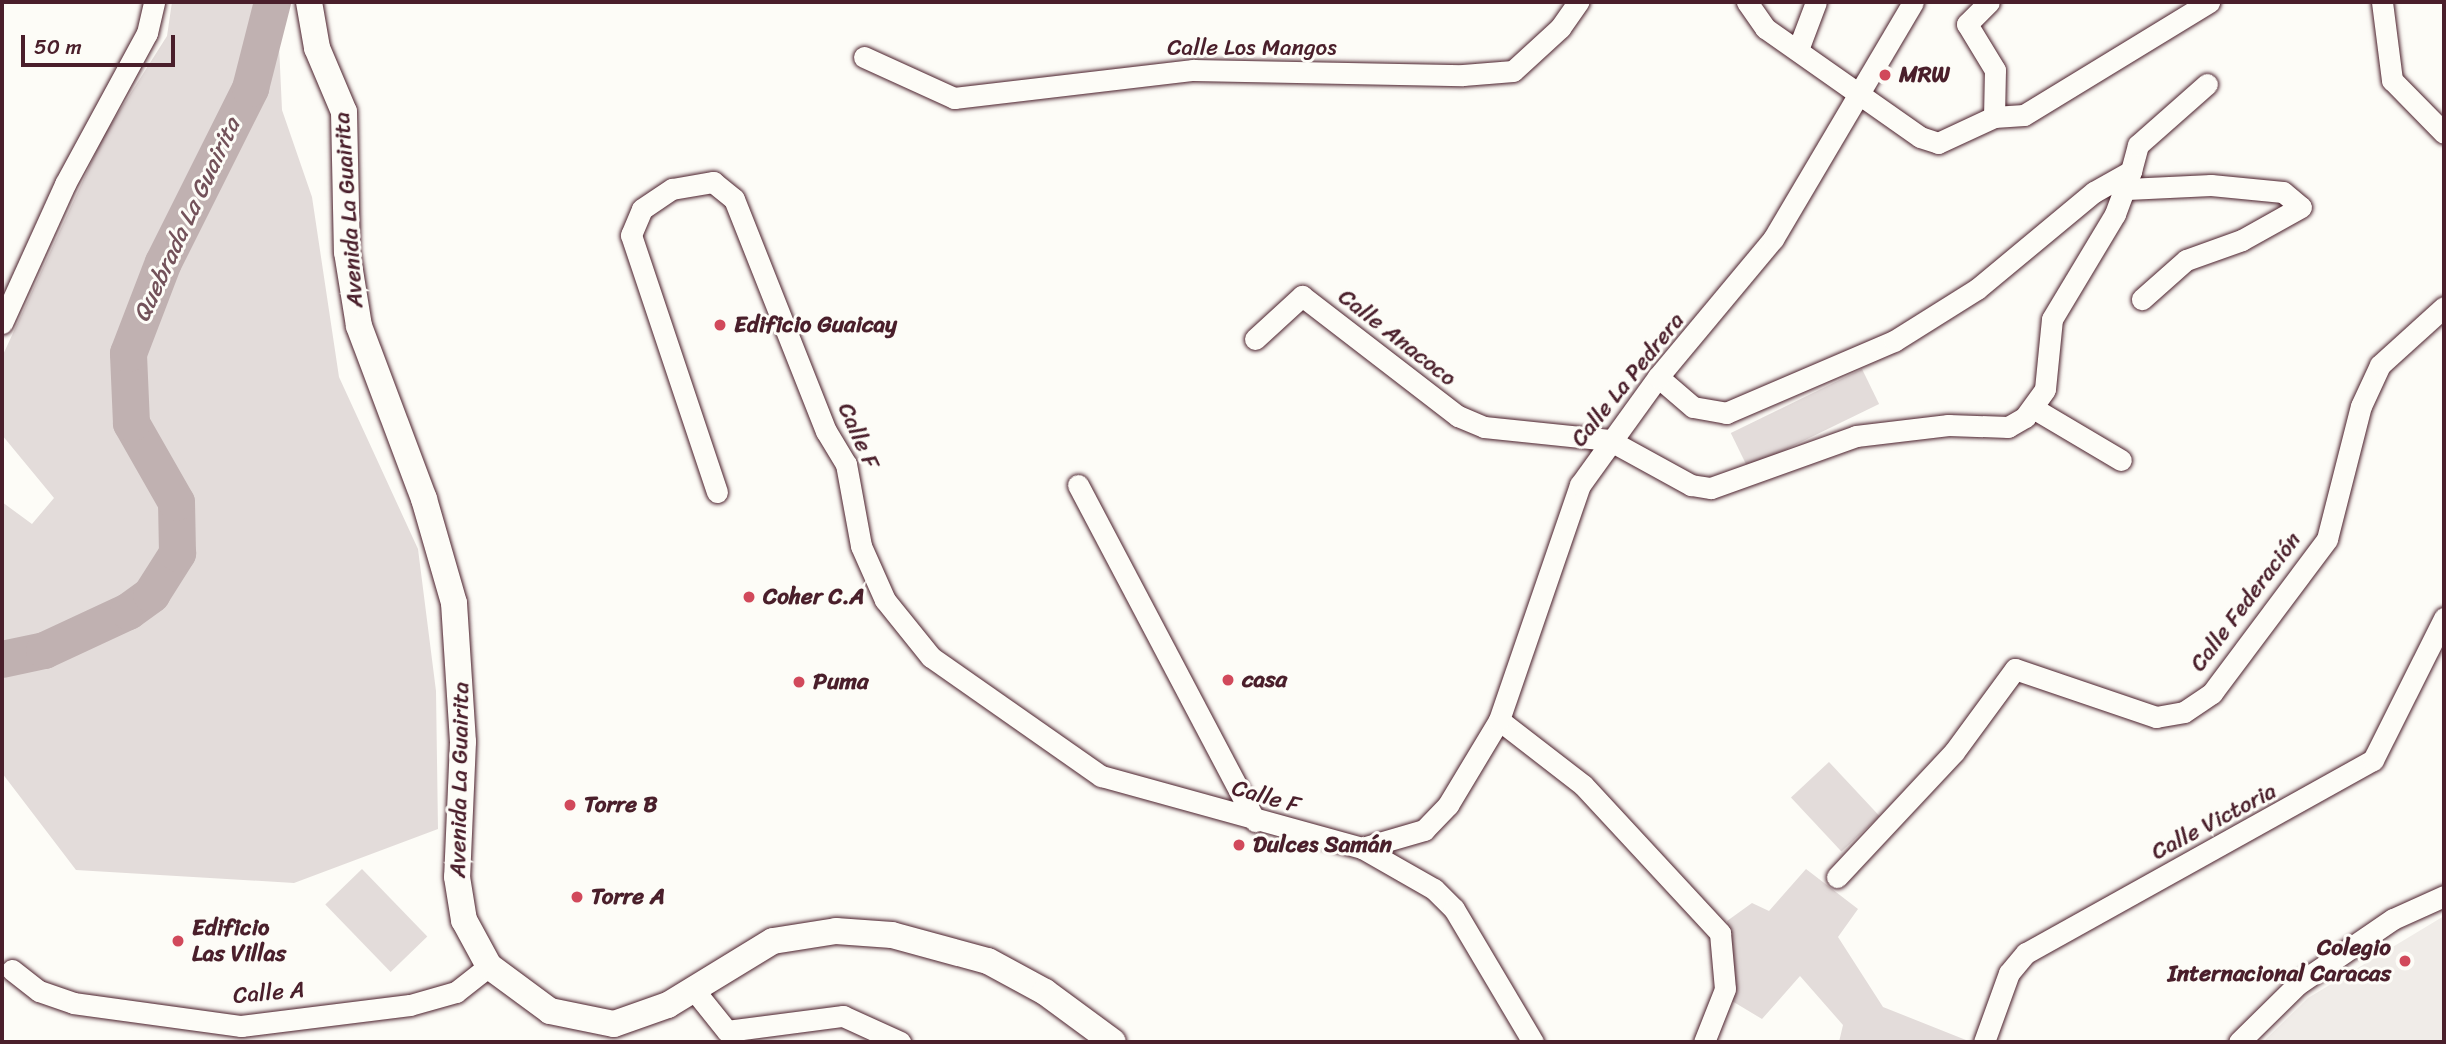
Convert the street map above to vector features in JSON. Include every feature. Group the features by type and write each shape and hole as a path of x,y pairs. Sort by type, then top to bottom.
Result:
{"street":[{"path":"2,323 65,184 147,33 154,2"},
{"name":"Avenida La Guairita","path":"309,2 317,48 344,112 347,252 359,327 424,499 454,603 463,742 457,877 464,920 489,966 550,1011 594,1024 631,1021 694,990 773,941 836,931 892,935 988,961 1045,992 1114,1042"},
{"name":"Calle Los Mangos","path":"864,57 954,99 1193,70 1462,75 1513,71 1560,28 1577,2"},
{"path":"1747,2 1765,28 1799,47 1933,143 1994,117 2027,113 2209,2"},
{"path":"1799,47 1816,2"},
{"name":"Calle La Pedrera","path":"1362,848 1424,830 1448,805 1499,720 1580,485 1609,440 1658,377 1773,239 1857,88 1913,2"},
{"path":"1989,2 1967,24 1997,77 1994,117"},
{"path":"2382,2 2392,80 2444,132"},
{"path":"1609,440 1708,489 1847,438 1948,425 2008,427 2033,408 2045,389 2052,318 2129,180 2138,145 2207,85"},
{"path":"1658,377 1693,407 1721,414 1812,379 1949,308 2094,192 2129,180 2283,192 2301,207 2242,240 2186,260 2142,299"},
{"name":"Calle F","path":"717,492 631,235 642,209 671,189 713,182 734,199 826,431 846,464 862,546 885,600 931,657 1101,776 1255,821 1362,848"},
{"name":"Calle Anacoco","path":"1255,339 1303,296 1458,416 1484,427 1609,440"},
{"name":"Calle Federación","path":"1837,877 1954,752 2015,669 2156,717 2184,712 2212,693 2327,539 2361,407 2380,365 2444,307"},
{"path":"2033,408 2120,460"},
{"path":"1078,485 1255,821"},
{"name":"Calle Victoria","path":"1983,1042 2009,973 2026,953 2373,760 2444,618"},
{"path":"1499,720 1583,785 1720,933 1725,989 1704,1042"},
{"path":"1362,848 1434,889 1454,909 1534,1042"},
{"path":"2239,1042 2298,984 2393,919 2444,896"},
{"name":"Calle A","path":"12,970 39,991 74,1003 241,1026 410,1005 456,992 489,966"},
{"path":"694,990 727,1031 843,1016 900,1042"}],"shaded area":[{"path":"172,2 277,2 282,110 312,197 339,377 418,549 436,691 438,829 294,883 76,870 2,773 2,502 32,524 54,498 2,435 2,357 103,137 167,36"},
{"path":"1862,369 1879,404 1748,468 1731,433"},
{"path":"1829,762 1879,816 1841,852 1791,797"},
{"path":"362,869 427,937 391,972 325,904"},
{"path":"1806,869 1858,909 1838,937 1883,1007 1971,1042 1839,1042 1843,1025 1800,976 1762,1019 1727,998 1734,971 1727,921 1752,903 1769,911"},
{"name":"Colegio Internacional Caracas","path":"2444,916 2444,1042 2263,1042 2308,998"}],"waterway":[{"name":"Quebrada La Guairita","path":"2,659 44,650 128,611 151,594 177,553 176,502 131,423 128,353 163,262 250,88 272,2"}],"place":[{"name":"MRW","path":"1885,75"},
{"name":"Edificio Guaicay","path":"720,325"},
{"name":"Coher C.A","path":"749,597"},
{"name":"casa","path":"1228,680"},
{"name":"Puma","path":"799,682"},
{"name":"Torre B","path":"570,805"},
{"name":"Dulces Samán","path":"1239,845"},
{"name":"Torre A","path":"577,897"},
{"name":"Edificio Las Villas","path":"178,941"},
{"name":"Colegio Internacional Caracas","path":"2405,961"}]}
